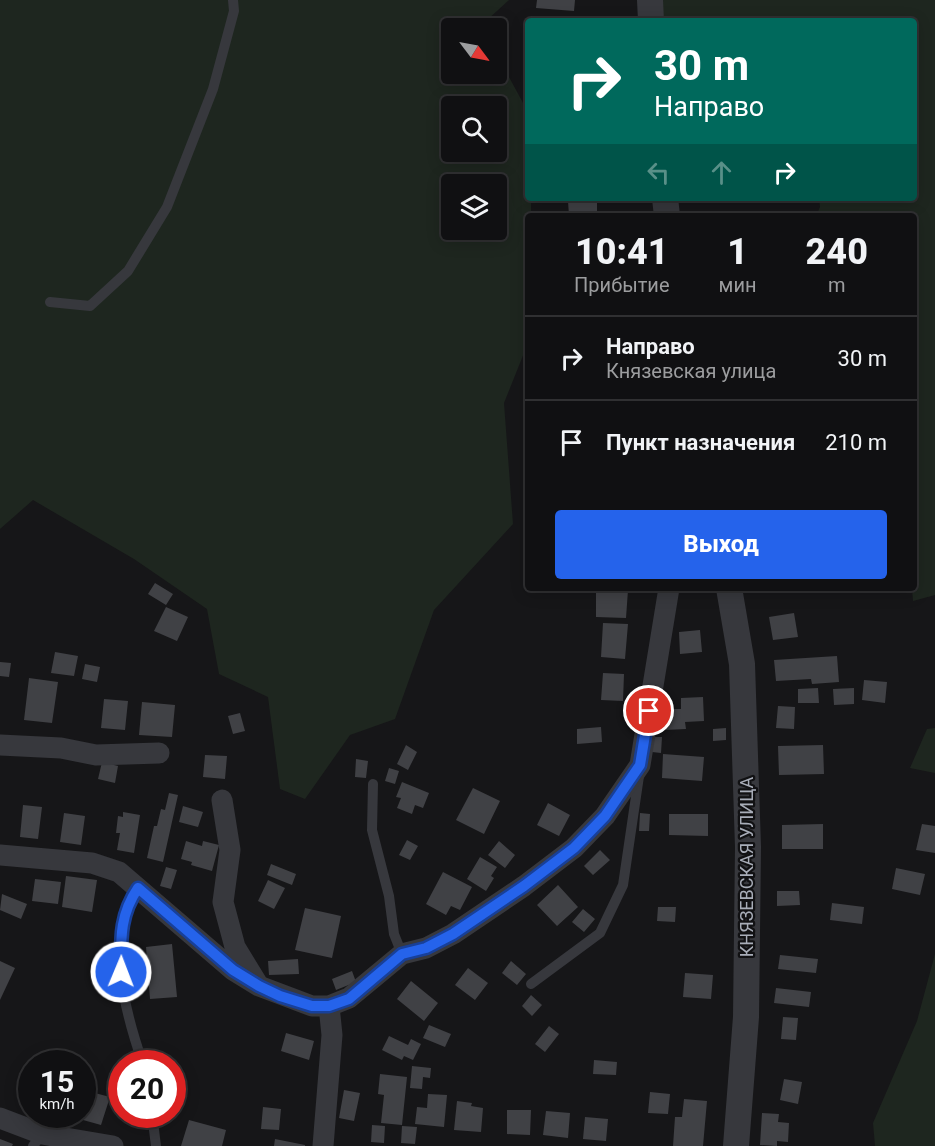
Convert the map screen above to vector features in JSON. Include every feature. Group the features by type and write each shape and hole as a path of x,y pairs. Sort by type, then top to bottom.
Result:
{"street":[{"path":"650,0 651,18"},
{"path":"0,855 92,863 119,872 233,970 259,986 280,996 312,1006 329,1006 349,999 402,954 426,948 453,934 524,886 574,848 605,816 640,765 669,591"},
{"name":"КНЯЗЕВСКАЯ УЛИЦА","path":"730,591 742,664 748,847 746,1017 736,1146"},
{"path":"0,745 62,748 96,755 159,753"},
{"path":"222,800 230,850 223,902 235,947 259,986"},
{"path":"323,1146 332,1035 329,1006"},
{"path":"0,1118 37,1140 113,1146"}],"lane":[{"path":"50,302 90,306 128,271 167,207 213,89 234,11 233,0"},
{"path":"531,984 600,933 623,885 640,765"},
{"path":"373,784 372,830 389,896 394,934 402,954"},
{"path":"138,888 130,901 121,928 121,972 130,1025 138,1050"},
{"path":"154,1128 156,1146"}],"shaded area":[{"path":"0,0 509,0 489,18 441,18 441,84 507,84 507,73 525,106 525,201 531,201 531,213 525,213 525,350 504,403 513,524 434,610 395,719 350,735 305,799 280,789 268,697 219,674 207,609 134,559 33,500 0,529"},
{"path":"658,0 935,0 935,595 913,601 912,591 917,591 917,213 817,213 819,201 917,201 917,18 661,18"},
{"path":"935,728 935,773 910,768 927,729"},
{"path":"935,954 935,1146 875,1146 873,1123 917,1021"}],"building":[{"path":"537,0 575,0 574,11 536,8"},
{"path":"568,201 597,201 597,213 569,213"},
{"path":"155,583 173,594 166,605 148,594"},
{"path":"596,591 628,591 626,618 596,617"},
{"path":"166,607 188,617 177,641 154,631"},
{"path":"794,613 798,637 773,640 769,617"},
{"path":"603,623 628,624 625,659 601,657"},
{"path":"700,630 702,652 680,654 679,632"},
{"path":"55,652 78,656 74,676 51,673"},
{"path":"837,656 839,682 812,684 811,679 776,681 774,660"},
{"path":"0,662 11,663 9,677 0,676"},
{"path":"85,664 100,667 97,682 82,679"},
{"path":"603,673 624,674 623,701 601,700"},
{"path":"29,678 58,682 52,723 24,720"},
{"path":"864,680 887,682 885,703 862,700"},
{"path":"818,688 819,703 798,703 798,689"},
{"path":"854,688 854,704 834,705 833,689"},
{"path":"703,697 704,721 685,722 686,729 665,730 664,709 681,709 681,698"},
{"path":"104,699 128,701 125,730 101,728"},
{"path":"142,702 175,705 172,737 139,735"},
{"path":"778,706 795,707 794,729 776,728"},
{"path":"240,713 245,731 233,734 228,716"},
{"path":"601,727 602,742 577,744 577,729"},
{"path":"726,728 726,740 713,741 713,729"},
{"path":"653,737 662,737 661,753 652,752"},
{"path":"406,745 417,752 408,770 397,764"},
{"path":"823,745 824,774 779,775 778,746"},
{"path":"663,754 704,757 702,781 662,778"},
{"path":"205,755 227,756 225,779 203,777"},
{"path":"356,759 368,761 366,778 355,777"},
{"path":"102,762 118,766 115,783 98,779"},
{"path":"389,768 399,771 395,784 385,781"},
{"path":"402,782 429,793 423,808 415,805 412,814 397,808 401,798 396,797"},
{"path":"473,788 500,801 484,834 456,820"},
{"path":"169,793 178,795 163,862 147,858 154,826 157,826 161,809 165,810"},
{"path":"548,803 570,815 559,836 537,825"},
{"path":"23,805 42,807 38,839 20,837"},
{"path":"183,806 203,812 198,827 179,822"},
{"path":"123,812 140,815 134,853 117,850 120,833 116,833 118,816 123,817"},
{"path":"64,813 85,816 81,845 60,842"},
{"path":"640,813 650,814 649,831 639,831"},
{"path":"669,814 708,814 708,836 669,835"},
{"path":"823,824 823,849 782,849 782,825"},
{"path":"922,824 935,826 935,853 916,850"},
{"path":"407,840 418,846 410,860 399,855"},
{"path":"186,841 202,846 203,841 219,845 212,871 191,865 192,862 181,859"},
{"path":"499,841 515,855 505,868 488,855"},
{"path":"600,850 610,860 593,875 584,866"},
{"path":"480,857 497,867 491,876 494,878 486,891 467,879"},
{"path":"271,864 296,874 292,885 267,875"},
{"path":"166,867 177,870 171,889 160,886"},
{"path":"896,868 925,874 920,895 892,889"},
{"path":"443,872 472,887 460,910 451,906 446,915 426,904"},
{"path":"66,876 97,880 92,912 62,907"},
{"path":"35,879 61,882 58,904 32,901"},
{"path":"268,880 285,888 274,909 258,901"},
{"path":"558,885 578,907 557,926 537,905"},
{"path":"777,891 799,891 800,905 777,906"},
{"path":"2,894 27,904 21,919 0,910"},
{"path":"832,903 864,907 862,924 830,920"},
{"path":"658,907 676,907 675,922 657,921"},
{"path":"305,908 341,916 332,958 295,950"},
{"path":"583,909 595,919 584,932 572,922"},
{"path":"172,944 177,997 150,999 146,947"},
{"path":"780,955 818,959 816,973 778,969"},
{"path":"298,959 299,974 269,975 268,961"},
{"path":"0,961 15,968 0,1000"},
{"path":"511,961 526,974 517,985 502,973"},
{"path":"468,968 488,983 475,1000 455,985"},
{"path":"352,971 356,982 336,990 332,979"},
{"path":"685,973 713,975 711,999 683,997"},
{"path":"411,981 438,1003 424,1021 397,999"},
{"path":"776,988 811,992 809,1007 774,1003"},
{"path":"531,995 542,1005 532,1016 522,1006"},
{"path":"783,1017 798,1018 796,1040 781,1039"},
{"path":"429,1025 451,1034 445,1047 423,1038"},
{"path":"549,1026 559,1034 545,1052 535,1044"},
{"path":"286,1033 314,1041 309,1060 281,1051"},
{"path":"389,1036 408,1045 411,1039 421,1044 413,1060 404,1056 402,1060 382,1050"},
{"path":"594,1060 617,1062 616,1075 593,1074"},
{"path":"412,1066 431,1068 430,1078 423,1077 422,1089 410,1088"},
{"path":"380,1074 407,1077 402,1125 381,1123 384,1095 378,1094"},
{"path":"784,1079 802,1082 798,1104 780,1100"},
{"path":"344,1090 360,1093 354,1121 339,1118"},
{"path":"650,1092 670,1094 668,1114 648,1113"},
{"path":"96,1093 108,1096 101,1125 96,1124"},
{"path":"428,1094 447,1095 444,1127 415,1124 417,1107 427,1108"},
{"path":"684,1099 707,1101 703,1146 673,1146 675,1117 682,1117"},
{"path":"457,1101 472,1103 471,1106 483,1108 481,1132 454,1130"},
{"path":"263,1107 281,1109 279,1130 261,1129"},
{"path":"507,1110 531,1110 530,1135 507,1134"},
{"path":"546,1111 570,1113 568,1138 543,1135"},
{"path":"762,1113 779,1114 778,1122 789,1123 788,1142 777,1141 777,1146 760,1145"},
{"path":"585,1117 608,1119 606,1141 583,1139"},
{"path":"189,1120 226,1130 222,1146 181,1146"},
{"path":"372,1125 385,1126 384,1143 371,1142"},
{"path":"402,1126 417,1127 415,1144 401,1143"},
{"path":"0,1139 13,1144 12,1146 0,1146"},
{"path":"275,1139 305,1145 305,1146 274,1146"}],"route":[{"path":"121,972 121,928 130,901 138,888 233,970 259,986 280,996 312,1006 329,1006 349,999 402,954 426,948 453,934 524,886 574,848 605,816 640,765 649,711"}]}
